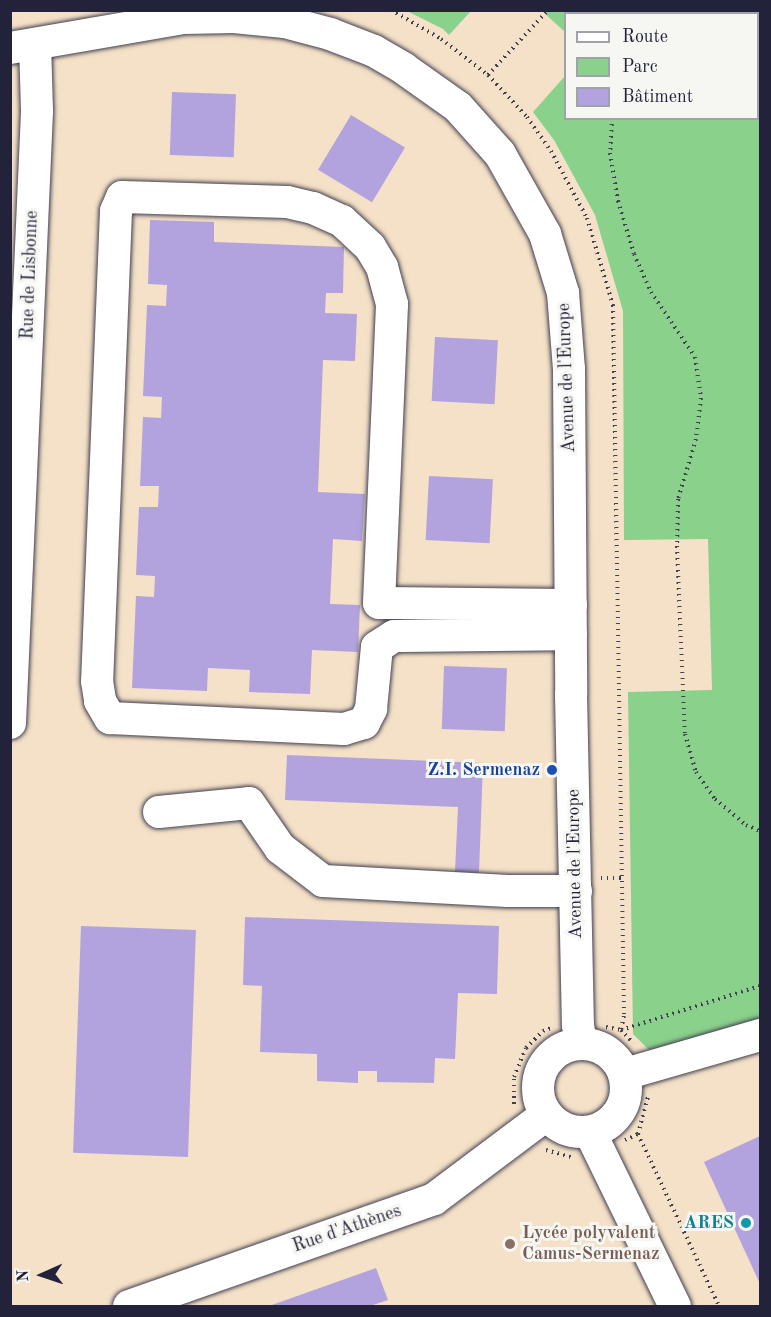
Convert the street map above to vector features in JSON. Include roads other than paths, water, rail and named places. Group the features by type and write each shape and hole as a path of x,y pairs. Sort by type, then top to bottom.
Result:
{"street":[{"name":"Avenue de l'Europe","path":"23,46 183,18 234,17 285,22 330,34 374,51 403,68 458,107 500,154 545,234 563,293 569,369 579,1034"},
{"name":"Rue de Lisbonne","path":"10,723 37,111 23,46"},
{"path":"122,197 287,202 313,208 342,221 370,247 382,267 392,304 379,603 571,620 394,636 377,647 371,709 364,723 344,729 110,718 100,701 97,681 116,211 122,197"},
{"path":"159,812 249,803 280,848 323,880 508,891 576,891"},
{"path":"675,1306 595,1141 566,1130 546,1115 539,1100 537,1084 542,1069 551,1055 579,1034 608,1052 618,1062 636,1071 760,1035"},
{"path":"595,1141 624,1104 627,1089 636,1071"},
{"name":"Rue d'Athènes","path":"129,1306 434,1199 546,1115"}],"place":[{"name":"Z.I. Sermenaz","path":"552,770"},
{"name":"ARES","path":"746,1223"},
{"name":"Lycée polyvalent Camus-Sermenaz","path":"510,1244"}]}
